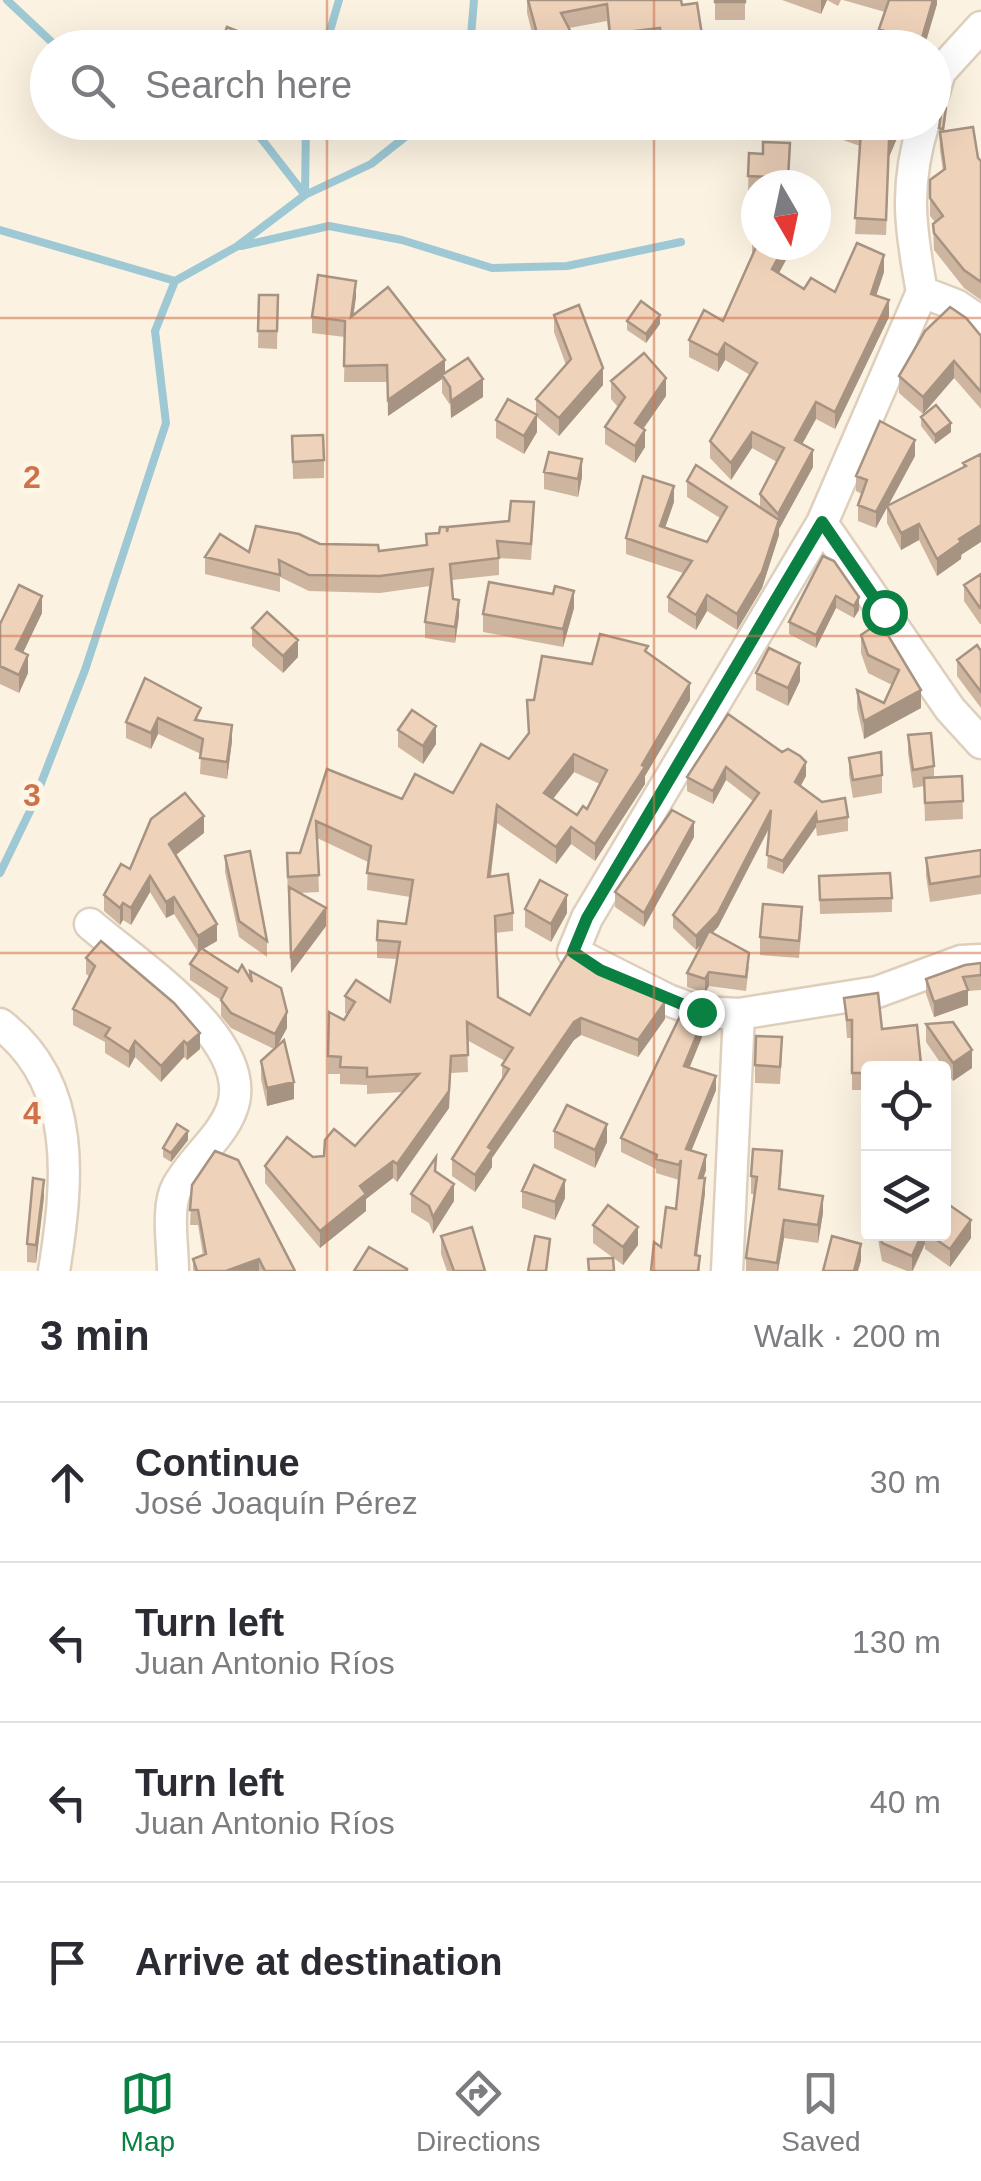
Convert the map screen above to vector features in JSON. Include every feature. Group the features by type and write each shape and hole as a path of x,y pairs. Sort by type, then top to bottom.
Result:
{"street":[{"path":"951,60 981,27"},
{"path":"919,140 908,215 922,292 822,522 587,918 573,952 668,1000 701,1012 739,1014 876,992 961,961 981,960"},
{"path":"922,292 956,305 981,322"},
{"path":"822,522 950,710 981,743"},
{"path":"90,924 193,1010 224,1051 232,1069 231,1111 175,1190 172,1271"},
{"path":"728,1271 739,1014"},
{"path":"0,1024 23,1043 47,1083 64,1135 67,1191 54,1271"}],"building":[{"path":"528,0 681,0 682,5 697,3 701,30 610,30 607,4 561,13 570,30 536,30"},
{"path":"889,0 933,0 924,30 879,29"},
{"path":"973,127 981,161 981,282 964,270 934,233 933,224 943,216 930,198 930,180 945,169 941,140 951,140 951,130"},
{"path":"860,140 889,140 886,220 855,218"},
{"path":"763,142 790,143 788,170 748,170 749,153 763,154"},
{"path":"857,243 884,255 871,294 889,300 835,412 816,402 795,440 813,450 778,514 760,494 784,448 752,432 731,463 710,441 757,363 725,343 718,355 689,340 704,310 723,321 750,260 777,260 772,269 804,289 811,278 835,292"},
{"path":"318,275 356,281 351,317 388,287 445,360 388,400 387,365 344,366 345,321 312,317"},
{"path":"259,295 278,295 277,331 258,331"},
{"path":"641,301 660,315 646,334 627,321"},
{"path":"579,305 603,368 559,418 536,399 571,359 554,315"},
{"path":"950,307 981,336 981,392 954,361 923,397 899,376 925,331"},
{"path":"644,353 666,378 635,423 645,430 635,446 605,427 625,397 611,381"},
{"path":"468,358 483,379 451,401 450,387 442,375"},
{"path":"508,399 537,415 524,436 496,420"},
{"path":"936,405 951,423 935,435 921,417"},
{"path":"880,421 915,440 876,512 858,505 867,480 856,476"},
{"path":"323,435 324,460 293,462 292,436"},
{"path":"549,452 582,459 578,479 544,472"},
{"path":"981,454 981,525 937,559 919,524 901,533 887,506 966,466 963,463"},
{"path":"696,465 779,520 762,572 737,614 707,595 696,615 668,597 692,561 626,538 643,476 674,486 660,526 707,542 727,507 687,481"},
{"path":"511,501 534,502 531,544 497,541 499,558 450,564 453,599 459,600 455,627 425,622 433,569 380,576 309,575 279,560 280,575 205,557 220,534 249,552 256,526 299,534 320,544 378,545 379,551 427,545 426,534 439,533 440,527 447,527 447,532 448,527 509,521"},
{"path":"823,556 834,561 859,597 854,606 836,596 816,635 789,622"},
{"path":"981,574 981,608 980,608 964,585"},
{"path":"489,582 553,594 555,586 574,591 563,629 483,614"},
{"path":"19,585 42,596 16,649 28,655 19,675 0,666 0,624"},
{"path":"267,612 298,640 283,656 252,628"},
{"path":"880,622 921,690 864,721 857,690 884,703 899,670 868,655 861,635"},
{"path":"600,634 648,646 645,651 690,683 642,765 645,767 595,844 571,827 556,847 497,805 488,877 508,874 513,913 495,916 498,997 530,1015 568,953 665,1002 638,1040 581,1018 574,1022 488,1147 492,1150 475,1175 452,1159 509,1069 502,1065 513,1048 467,1022 468,1055 451,1056 449,1091 397,1164 393,1161 360,1186 366,1194 320,1231 265,1166 287,1137 313,1157 324,1156 325,1140 334,1129 355,1146 419,1074 367,1077 367,1068 340,1067 341,1057 328,1056 329,1012 344,1020 355,1002 345,996 356,980 390,1002 400,942 377,940 378,921 406,924 413,880 367,873 371,846 316,821 319,875 288,877 287,853 300,853 327,769 402,799 415,774 453,793 481,744 509,759 529,733 527,700 534,700 542,656 592,664","holes":["574,754 607,770 587,809 583,806 577,815 544,793"]},
{"path":"977,645 981,651 981,692 957,660"},
{"path":"769,648 800,663 788,688 756,673"},
{"path":"145,678 201,708 195,720 232,725 227,762 200,758 203,739 158,718 151,733 126,722"},
{"path":"412,710 436,726 423,746 398,730"},
{"path":"728,714 782,752 788,749 800,756 806,762 795,782 822,802 845,798 848,817 817,822 816,813 783,861 767,855 771,810 718,913 696,936 673,915 759,793 726,767 713,791 687,777"},
{"path":"931,733 934,766 913,770 908,735"},
{"path":"881,752 882,775 853,780 849,758"},
{"path":"962,776 963,801 925,803 924,778"},
{"path":"185,793 204,816 169,844 217,924 198,936 174,897 166,902 150,876 131,908 123,903 120,908 104,895 121,864 130,869 151,819"},
{"path":"672,810 694,822 644,913 615,892"},
{"path":"981,850 981,876 930,884 926,858"},
{"path":"250,851 267,941 239,921 225,856"},
{"path":"890,873 892,898 820,900 819,876"},
{"path":"540,880 567,895 551,924 525,909"},
{"path":"289,887 326,908 291,956"},
{"path":"763,904 802,907 799,941 760,937"},
{"path":"709,931 749,953 746,977 709,972 705,979 687,973"},
{"path":"101,941 174,1003 200,1033 187,1044 184,1041 161,1066 135,1041 129,1052 105,1036 110,1028 73,1009 95,966 86,958"},
{"path":"201,948 238,972 242,965 252,982 250,971 281,988 287,1012 275,1034 231,1013 221,1000 227,988 190,964"},
{"path":"981,963 981,975 963,977 968,990 934,1002 926,979"},
{"path":"878,993 882,1029 917,1025 921,1061 861,1061 861,1073 852,1073 852,1020 847,1020 844,998"},
{"path":"682,1012 702,1022 684,1066 716,1076 686,1149 706,1155 699,1178 705,1178 695,1255 700,1256 698,1271 651,1271 654,1242 661,1247 666,1207 676,1209 681,1160 679,1165 656,1159 657,1155 621,1138"},
{"path":"953,1022 972,1050 953,1063 926,1024"},
{"path":"756,1036 782,1037 780,1067 755,1065"},
{"path":"284,1040 294,1082 267,1088 261,1061"},
{"path":"567,1105 607,1124 595,1150 554,1131"},
{"path":"177,1124 188,1131 171,1153 163,1148"},
{"path":"753,1149 782,1151 779,1189 823,1196 818,1225 784,1220 777,1263 746,1258 757,1177 751,1176"},
{"path":"215,1151 238,1160 295,1271 265,1271 259,1259 226,1271 197,1271 193,1259 206,1254 198,1210 190,1210 192,1185"},
{"path":"436,1157 435,1171 454,1184 433,1217 429,1206 411,1194"},
{"path":"534,1165 565,1180 555,1202 522,1191"},
{"path":"33,1178 44,1180 36,1245 27,1244"},
{"path":"608,1205 638,1227 623,1247 593,1225"},
{"path":"951,1206 971,1220 950,1249 938,1241 951,1241"},
{"path":"472,1227 485,1271 454,1271 441,1236"},
{"path":"535,1236 550,1239 546,1271 528,1271"},
{"path":"832,1236 861,1244 854,1271 823,1271"},
{"path":"882,1241 919,1241 912,1256"},
{"path":"369,1247 407,1269 407,1271 354,1271"},
{"path":"613,1258 614,1271 589,1271 588,1259"}],"waterway":[{"path":"7,0 39,30"},
{"path":"330,30 339,0"},
{"path":"472,30 474,0"},
{"path":"262,140 305,195 371,164 401,140"},
{"path":"0,873 31,809 85,670 166,423 155,331 175,281 236,247 305,195 306,140"},
{"path":"241,246 329,226 402,240 492,268 567,266 681,242"},
{"path":"0,230 175,281"}],"route":[{"path":"701,1012 600,970 573,952 587,918 822,522 884,612"}]}
